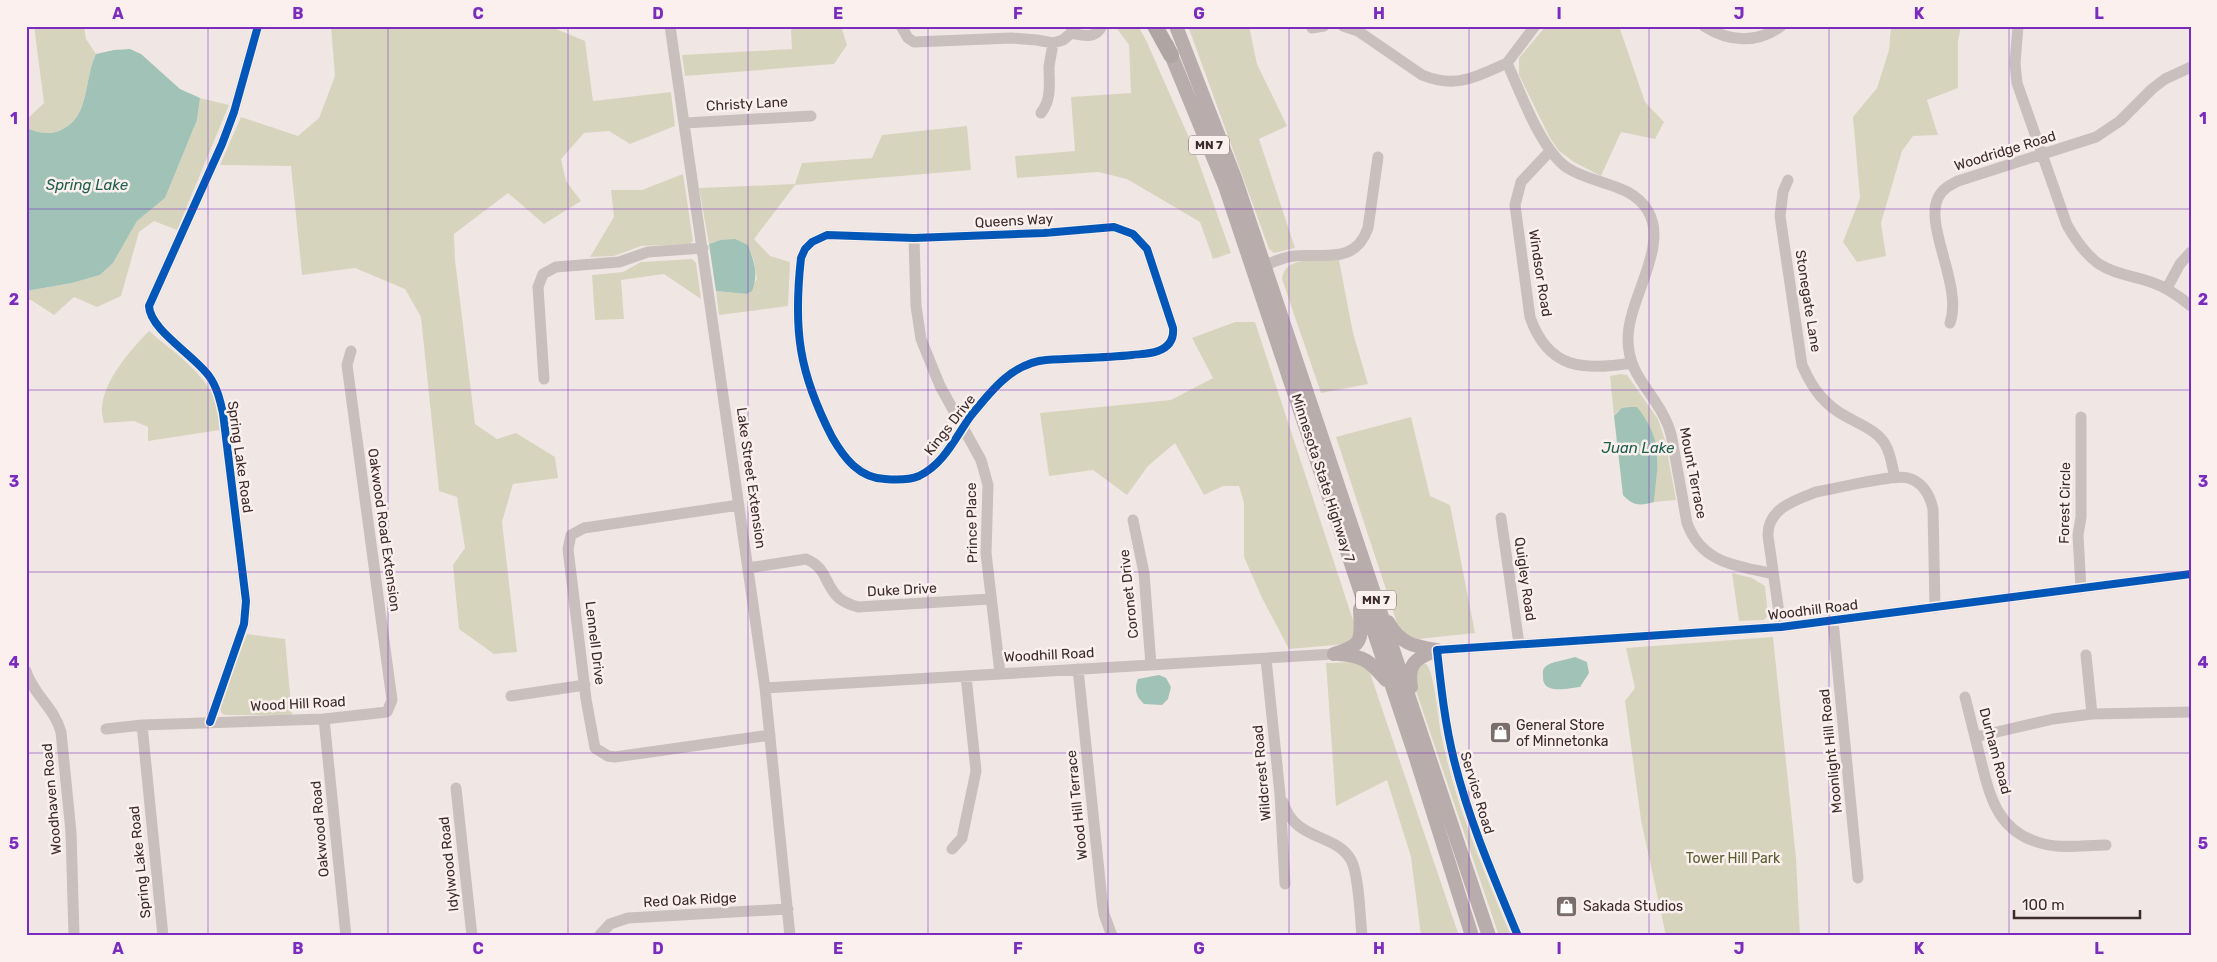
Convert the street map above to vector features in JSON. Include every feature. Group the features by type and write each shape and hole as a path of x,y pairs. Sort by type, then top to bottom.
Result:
{"highway":[{"path":"1156,26 1171,55"}],"main road":[{"name":"Minnesota State Highway 7","path":"1176,26 1217,129 1264,265 1370,601 1390,685 1472,936"},
{"name":"Minnesota State Highway 7","path":"1171,55 1225,186 1370,601 1416,720 1489,936"},
{"path":"1334,654 1350,649 1359,641 1362,631 1360,604 1370,601 1403,641 1416,646 1437,650"},
{"path":"1416,720 1408,673 1419,657 1437,650"},
{"path":"1334,654 1356,655 1366,659 1390,685"}],"street":[{"name":"Spring Lake Road","path":"210,722 244,624 246,601 224,422 220,400 210,378 201,366 156,325 149,314 149,306 222,144 234,112 258,26"},
{"name":"Lake Street Extension","path":"670,26 765,688 790,936"},
{"path":"901,26 908,38 914,42 1011,38 1053,43 1063,40 1072,30 1085,37 1094,35 1102,26"},
{"path":"1343,26 1358,31 1422,75 1434,80 1447,82 1460,82 1507,63 1535,26"},
{"path":"1704,26 1717,34 1731,39 1762,37 1781,26"},
{"path":"2018,26 2014,63 2017,83 2067,225 2091,258 2109,270 2152,282 2166,288 2191,306"},
{"path":"1041,113 1050,95 1049,64 1053,43"},
{"name":"Mount Terrace","path":"1507,63 1550,151 1565,166 1578,174 1631,194 1641,202 1648,213 1653,225 1654,239 1629,324 1628,340 1631,363 1636,375 1668,423 1687,523 1699,547 1710,555 1722,560 1773,574"},
{"name":"Woodridge Road","path":"1950,323 1954,304 1935,218 1937,199 1942,191 1958,181 2096,137 2120,121 2152,89 2165,79 2191,67"},
{"name":"Christy Lane","path":"685,123 811,116"},
{"name":"Windsor Road","path":"1550,151 1521,182 1515,205 1530,317 1534,328 1541,340 1566,362 1591,368 1631,363"},
{"path":"1264,265 1294,256 1337,255 1356,246 1368,228 1378,158"},
{"name":"Stonegate Lane","path":"1788,180 1783,192 1780,216 1802,365 1809,381 1832,408 1875,432 1884,443 1890,455 1895,478"},
{"name":"Queens Way","path":"800,268 801,258 805,249 819,237 827,235 914,238 1044,233 1107,227 1127,231 1143,244 1150,255 1173,328 1173,338"},
{"name":"Prince Place","path":"914,238 916,306 921,339 931,367 963,430 981,460 988,485 985,544 1000,672"},
{"path":"544,379 538,287 544,274 556,267 619,262 648,252 703,248"},
{"path":"2166,288 2180,264 2191,252"},
{"name":"Kings Drive","path":"800,268 798,329 806,375 823,418 846,460 868,476 881,479 895,480 918,477 936,464 963,430 970,418 1000,383 1020,366 1044,360 1115,357 1152,353 1165,347 1173,338"},
{"name":"Oakwood Road Extension","path":"351,351 347,365 392,700 387,712"},
{"name":"Forest Circle","path":"2081,417 2081,518 2078,535 2082,589"},
{"path":"1781,628 1768,528 1774,513 1804,496 1816,492 1895,478 1908,478 1918,483 1931,500 1933,509 1935,608"},
{"name":"Lennell Drive","path":"739,505 584,528 571,534 568,549 585,685 593,741 596,748 608,756 615,757 770,735"},
{"name":"Quigley Road","path":"1501,518 1519,644"},
{"name":"Coronet Drive","path":"1133,520 1144,573 1151,666"},
{"name":"Duke Drive","path":"748,568 806,558 822,568 833,591 840,598 858,607 990,599"},
{"name":"Woodhill Road","path":"1437,650 1781,628 2191,574"},
{"name":"Moonlight Hill Road","path":"1832,621 1858,878"},
{"name":"Service Road","path":"1437,650 1448,734 1459,782 1478,839 1518,936"},
{"name":"Woodhill Road","path":"765,688 966,676 1000,672 1151,666 1334,654"},
{"path":"2086,655 2092,714"},
{"name":"Wildcrest Road","path":"1266,659 1280,794 1284,884"},
{"name":"Wood Hill Terrace","path":"1078,669 1102,900 1104,914 1112,936"},
{"name":"Woodhaven Road","path":"26,670 30,683 58,720 61,732 71,832 74,936"},
{"path":"952,849 962,838 976,771 966,676"},
{"path":"510,696 585,685"},
{"name":"Durham Road","path":"1965,697 1995,808 2004,821 2016,832 2030,840 2046,845 2106,845"},
{"name":"Wood Hill Road","path":"210,722 324,719 387,712"},
{"path":"1975,736 2053,719 2092,714 2191,712"},
{"name":"Oakwood Road","path":"324,719 346,936"},
{"path":"106,729 142,725 210,722"},
{"name":"Spring Lake Road","path":"142,725 162,936"},
{"name":"Idylwood Road","path":"456,788 472,936"},
{"path":"1280,794 1290,818 1299,827 1336,845 1352,861 1355,872 1362,936"},
{"name":"Red Oak Ridge","path":"600,936 610,924 628,918 788,909"}],"green space":[{"path":"34,26 84,26 86,39 96,54 78,115 72,123 63,129 49,133 26,128 26,120 44,103"},
{"path":"331,26 549,26 585,41 593,101 671,92 675,126 630,144 609,131 584,133 561,159 566,181 581,201 544,224 508,193 454,234 455,260 475,424 497,439 516,433 555,457 558,478 513,484 502,522 517,652 494,654 459,629 453,565 465,548 457,497 439,491 421,317 405,289 355,268 302,275 291,166 220,165 241,117 298,136 319,118 335,76"},
{"path":"798,26 841,26 847,45 834,64 685,76 682,55 792,49 791,30"},
{"path":"1115,26 1138,26 1146,40 1194,149 1231,253 1213,259 1200,222 1127,179 1098,172 1017,178 1015,156 1075,151 1071,97 1131,93 1129,45"},
{"path":"1188,26 1249,26 1257,64 1287,126 1259,139 1295,248 1274,253 1269,249"},
{"path":"1546,26 1619,26 1645,102 1664,122 1655,139 1621,132 1601,176 1574,162 1559,151 1550,138 1519,75 1519,58"},
{"path":"1891,26 1961,26 1958,41 1958,88 1927,100 1938,135 1913,136 1902,151 1881,223 1886,256 1857,262 1843,242 1860,198 1853,117 1877,88 1889,50"},
{"path":"200,98 229,105 177,230 154,221 139,232 121,296 97,307 74,297 54,315 31,300 26,301 26,291 72,283 100,275 113,263 137,221 165,198 197,120"},
{"path":"967,126 971,170 795,185 754,239 770,256 790,262 788,306 719,315 716,291 747,294 757,279 754,261 748,245 729,240 709,244 699,188 795,184 802,163 872,158 882,135"},
{"path":"683,174 693,241 689,244 641,246 614,256 590,257 614,217 611,190 642,190"},
{"path":"692,259 696,263 701,299 664,274 621,280 624,319 595,320 592,275 623,272 641,262"},
{"path":"1313,260 1339,260 1353,333 1368,384 1321,393 1282,279 1285,271 1296,263"},
{"path":"1235,322 1255,322 1355,626 1353,638 1346,644 1289,649 1262,598 1244,557 1244,503 1239,486 1223,486 1204,495 1175,443 1148,466 1127,495 1093,470 1049,476 1040,413 1171,400 1213,378 1192,338"},
{"path":"149,331 201,377 216,404 220,430 148,441 148,427 134,421 104,423 102,409 108,386 127,356"},
{"path":"1627,375 1658,419 1665,440 1676,500 1654,502 1658,459 1657,443 1618,411 1614,416 1610,376"},
{"path":"1411,417 1430,496 1450,505 1475,633 1418,639 1408,636 1397,623 1336,437"},
{"path":"1732,573 1752,578 1765,586 1768,616 1764,620 1739,621"},
{"path":"247,634 285,639 292,715 224,715 221,712 220,706"},
{"name":"Tower Hill Park","path":"1773,637 1796,858 1800,936 1666,936 1641,820 1625,701 1635,688 1626,648"},
{"path":"1326,663 1356,663 1366,668 1370,673 1459,936 1421,936 1411,857 1387,780 1336,806"},
{"path":"1422,664 1426,664 1432,677 1442,738 1463,814 1511,936 1499,936 1414,685 1415,672"}],"water":[{"name":"Spring Lake","path":"130,49 141,54 180,89 200,98 197,120 165,198 137,221 113,263 100,275 72,283 26,291 26,128 49,133 63,129 72,123 82,106 96,54"},
{"path":"735,239 748,245 754,262 754,285 752,291 747,294 716,291 709,244 721,240"},
{"name":"Juan Lake","path":"1637,407 1646,419 1652,431 1657,452 1654,502 1645,504 1634,503 1623,495 1614,416 1622,408"},
{"path":"1575,657 1587,662 1589,673 1580,687 1552,689 1547,687 1543,678 1545,667 1555,662"},
{"path":"1159,675 1166,678 1171,687 1168,699 1162,705 1144,704 1136,693 1138,679"}],"cycle path":[{"path":"210,722 244,624 246,601 223,413 212,380 202,368 164,333 151,315 149,306 222,144 234,112 258,26"},
{"path":"1114,227 1133,234 1147,249 1173,328 1173,336 1168,345 1158,351 1149,353 1046,360 1034,362 1023,367 1012,373 994,389 970,417 942,458 928,471 919,476 902,479 876,478 860,471 847,459 832,437 821,414 812,392 801,350 798,307 801,258 805,249 812,242 827,235 914,238 1044,233 1114,227"},
{"path":"1518,936 1483,849 1460,783 1446,719 1437,650 1781,627 2191,574"}],"place":[{"name":"General Store of Minnetonka","path":"1500,733"},
{"name":"Sakada Studios","path":"1567,906"}]}
